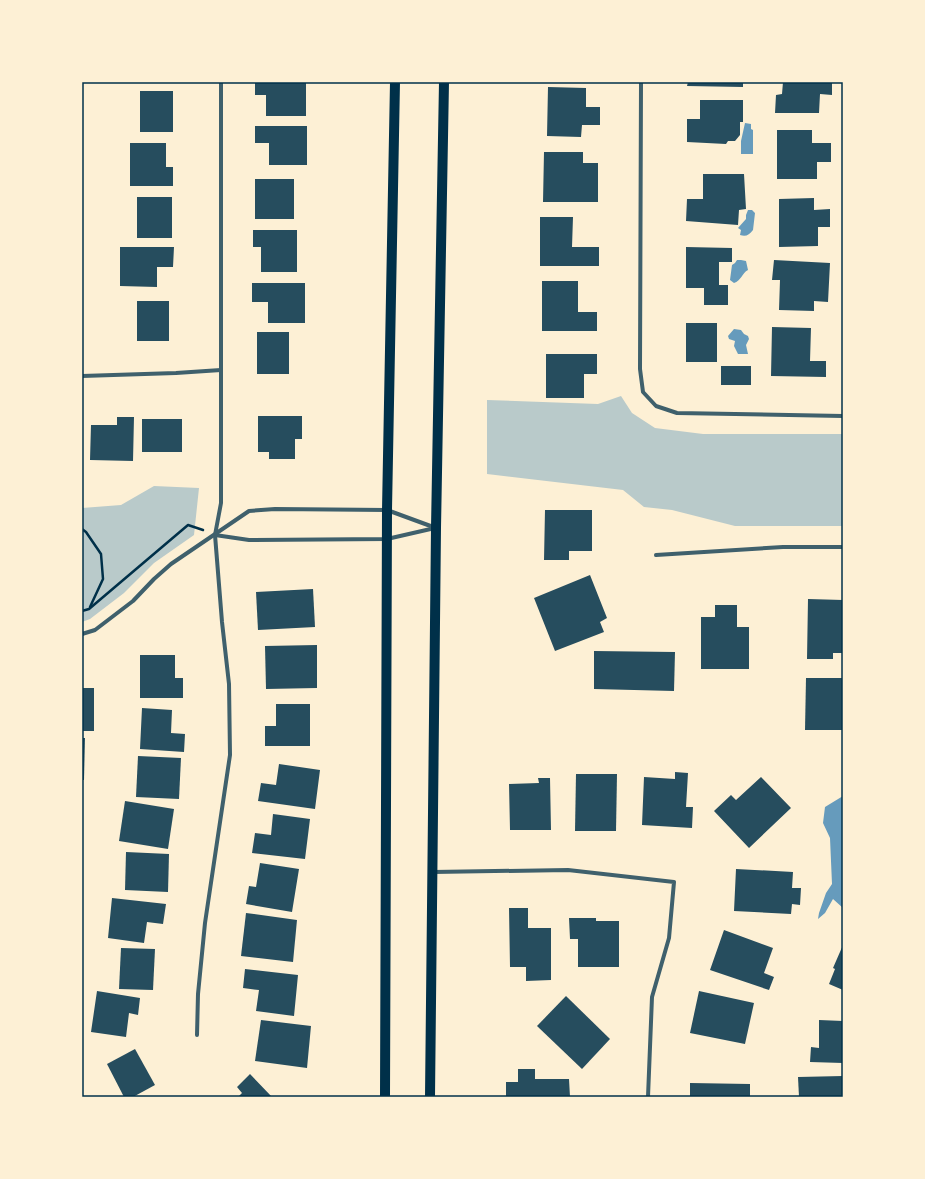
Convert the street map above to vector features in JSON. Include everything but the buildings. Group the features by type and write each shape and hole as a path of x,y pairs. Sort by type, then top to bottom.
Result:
{"main road":[{"path":"385,1097 387,510 395,82"},
{"path":"430,1097 436,528 444,82"}],"street":[{"path":"197,1035 198,994 205,923 230,754 229,684 215,535 221,503 221,82"},
{"path":"641,82 640,369 643,392 656,406 677,413 843,416"},
{"path":"82,376 221,370"},
{"path":"82,634 95,630 133,601 154,579 172,564 248,511 275,509 387,510 436,528"},
{"path":"215,535 249,540 387,540 436,528"},
{"path":"656,555 783,547 843,547"},
{"path":"433,872 568,870 674,882 669,938 652,996 648,1097"}],"path":[{"path":"82,611 89,609 188,525 215,535"},
{"path":"82,529 86,532 101,554 103,579 89,609"}],"shaded area":[{"path":"621,396 632,413 655,428 703,434 843,434 843,526 735,526 672,510 644,507 623,490 487,474 487,400 598,404"},
{"path":"154,486 199,488 194,535 154,563 124,593 90,619 82,622 82,508 121,505"}],"water":[{"path":"745,123 751,124 751,129 753,130 753,154 741,154 741,141"},
{"path":"748,210 752,210 755,213 753,230 744,236 740,235 741,230 738,228 746,219"},
{"path":"737,260 746,261 748,270 738,281 734,283 730,280 732,265"},
{"path":"734,329 741,330 748,336 749,339 746,345 748,354 738,354 734,346 735,341 729,339 728,336"},
{"path":"843,796 843,908 833,899 825,913 818,919 826,893 832,884 830,838 823,823 825,807"}]}
